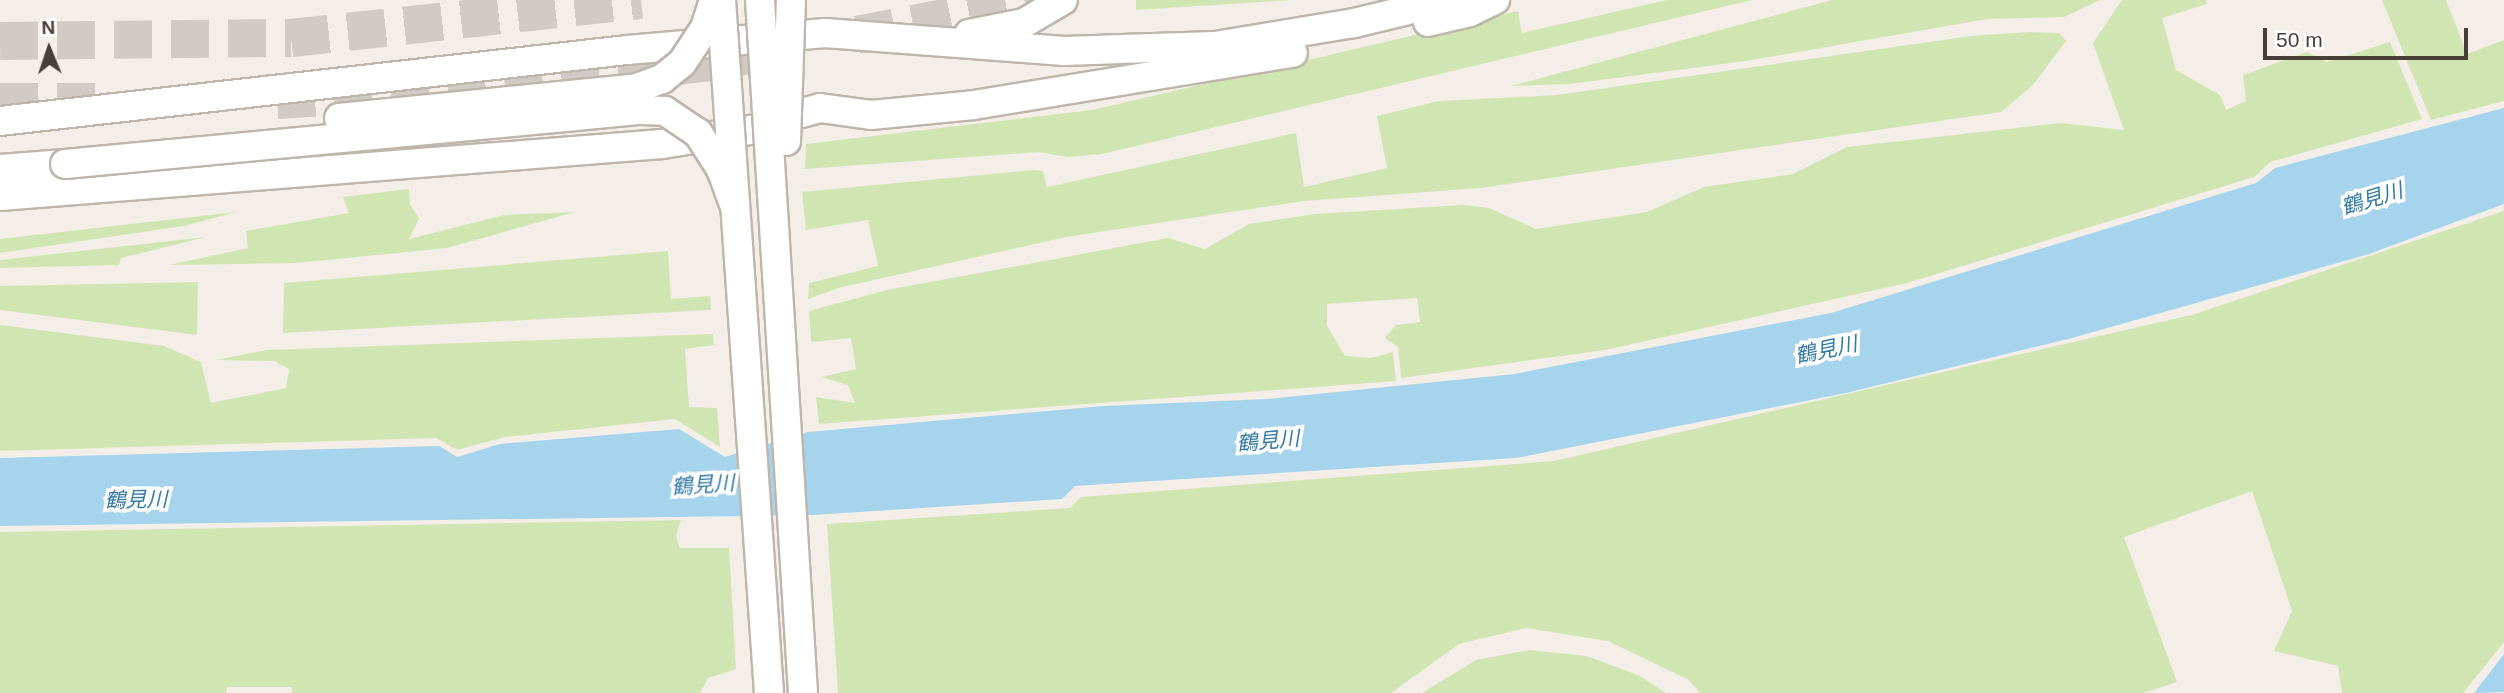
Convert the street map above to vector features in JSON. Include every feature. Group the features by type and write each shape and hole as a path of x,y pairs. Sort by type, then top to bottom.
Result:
{"street":[{"path":"0,169 65,154 637,88 662,79 682,63 705,28 714,0"},
{"path":"722,0 734,207 752,402 769,693"},
{"path":"760,0 803,693"},
{"path":"773,204 786,140 791,0"},
{"path":"0,121 691,44 825,33 1064,51 1215,46 1342,25 1450,0"},
{"path":"0,196 662,144 790,119 820,108 871,115 974,105 1206,70 1445,18 1495,0"},
{"path":"925,40 1004,29 1053,7"},
{"path":"0,150 65,154 640,110 665,111 698,132 721,169 734,207"}],"green space":[{"path":"1136,0 1292,0 1136,10"},
{"path":"1667,0 1752,0 1102,154 1067,157 1039,152 805,169 806,144 1092,110 1518,11 1522,33"},
{"path":"1832,0 2100,0 2064,17 1987,19 1746,61 1570,84 1511,86"},
{"path":"2122,0 2206,0 2207,4 2162,18 2176,70 2220,95 2226,110 2246,101 2243,75 2307,52 2327,62 2390,42 2422,119 2270,162 2254,177 1907,283 1605,350 1401,378 1398,347 1385,338 1396,325 1420,322 1417,298 1327,304 1327,326 1345,356 1371,358 1393,352 1396,381 819,424 816,397 855,403 848,385 821,377 856,369 851,338 811,342 809,311 887,290 1168,238 1205,249 1249,224 1315,214 1463,205 1489,208 1536,229 1647,212 1704,187 1793,174 1847,147 2060,123 2124,130 2093,43"},
{"path":"2382,0 2446,0 2467,54 2504,40 2504,101 2431,120"},
{"path":"2059,33 2066,41 2033,85 2001,112 1481,188 1304,201 1066,237 838,288 808,299 809,283 878,266 868,220 806,230 802,192 1034,170 1043,171 1047,187 1296,133 1304,187 1387,168 1377,116 1439,101 1557,95 1971,36"},
{"path":"409,189 410,205 419,218 409,239 504,215 575,212 447,248 296,263 169,265 248,248 246,231 349,213 343,197"},
{"path":"2504,211 2504,642 2463,693 2342,693 2338,666 2274,651 2292,611 2252,491 2124,537 2177,682 2143,693 1700,693 1689,680 1608,641 1526,628 1459,644 1391,693 838,693 827,524 1070,508 1081,497 1554,461 2195,314"},
{"path":"236,212 184,226 0,253 0,239"},
{"path":"206,237 121,258 119,265 0,268 0,260"},
{"path":"668,251 671,299 710,296 711,310 283,333 284,283"},
{"path":"198,282 197,335 0,310 0,286"},
{"path":"0,325 164,346 201,362 211,403 286,388 289,369 274,361 216,360 266,350 713,334 714,345 685,349 689,407 717,408 720,447 675,419 505,437 457,450 436,438 0,451"},
{"path":"681,520 676,536 680,548 729,548 736,669 708,678 700,693 293,693 291,687 227,687 226,693 0,693 0,532"},
{"path":"1529,650 1587,656 1640,676 1666,693 1422,693 1476,660"}],"water":[{"name":"鶴見川","path":"2504,108 2504,204 2369,254 2072,338 1846,393 1516,458 1075,486 1062,499 813,515 0,526 0,458 439,446 457,457 500,444 679,429 725,457 808,432 1104,406 1267,399 1514,374 1831,313 2256,183 2275,168"},
{"path":"2504,654 2504,692 2474,693"}],"tunnel":[{"path":"0,41 291,38 641,0"},
{"path":"857,35 1037,0"},
{"path":"277,100 505,86 713,62 801,45"},
{"path":"0,102 97,102"}]}
